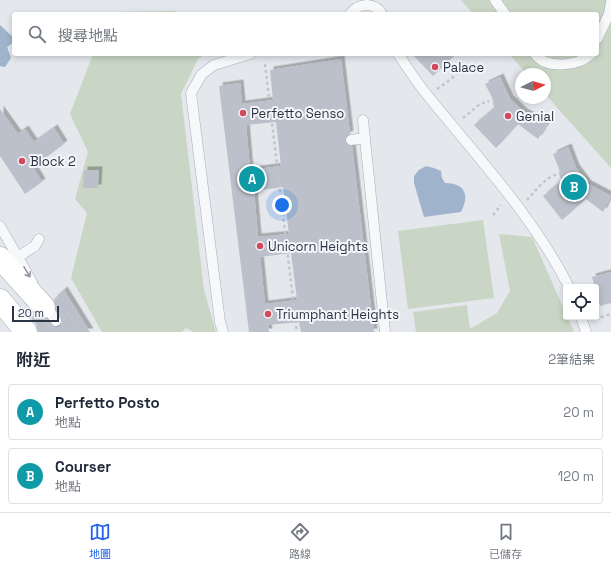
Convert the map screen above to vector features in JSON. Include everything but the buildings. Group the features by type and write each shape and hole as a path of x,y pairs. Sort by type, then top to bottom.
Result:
{"main road":[{"path":"9,257 50,314"},
{"path":"0,300 26,332"}],"lane":[{"path":"495,0 504,12"},
{"path":"352,12 364,2 376,8 380,12"},
{"path":"599,35 609,14 611,2"},
{"path":"223,332 220,322 191,93 202,74 214,65 243,56"},
{"path":"399,56 427,95 484,162 521,210 553,256 567,284"},
{"path":"537,56 544,62 576,64 588,56"},
{"path":"363,120 385,332"},
{"path":"351,140 365,138"},
{"path":"0,226 9,257 35,246 39,239"},
{"path":"582,320 586,332"}],"path":[{"path":"434,92 459,72 461,67 461,59"},
{"path":"265,64 297,332"},
{"path":"458,121 480,104 489,101"},
{"path":"525,202 548,177 562,174 573,177"},
{"path":"493,215 505,201"},
{"path":"599,318 611,314"}],"green space":[{"path":"461,0 611,0 611,168 551,101 551,68 522,68 511,56 599,56 599,12 471,12"},
{"path":"175,11 178,12 108,12"},
{"path":"92,56 202,56 198,59 181,94 204,290 216,332 194,332 186,328 182,332 102,332 71,278 87,213 75,199 88,152 70,114"},
{"path":"483,220 494,298 408,309 398,231"},
{"path":"499,234 532,237 563,307 563,320 569,320 574,332 416,332 413,312 467,305 470,329 497,313 510,291"}],"water":[{"path":"0,25 12,36 12,43 7,47 11,58 5,67 0,66"},
{"path":"426,166 441,171 442,178 445,183 457,185 464,191 465,200 461,212 424,217 414,183 414,176 419,170"}],"tunnel":[{"path":"44,307 63,332"}],"place":[{"name":"Palace","path":"435,67"},
{"name":"Perfetto Senso","path":"243,113"},
{"name":"Genial","path":"508,116"},
{"name":"Block 2","path":"22,161"},
{"name":"Perfetto Posto","path":"252,179"},
{"name":"Courser","path":"574,187"},
{"name":"Unicorn Heights","path":"260,246"},
{"name":"Triumphant Heights","path":"268,314"}]}
